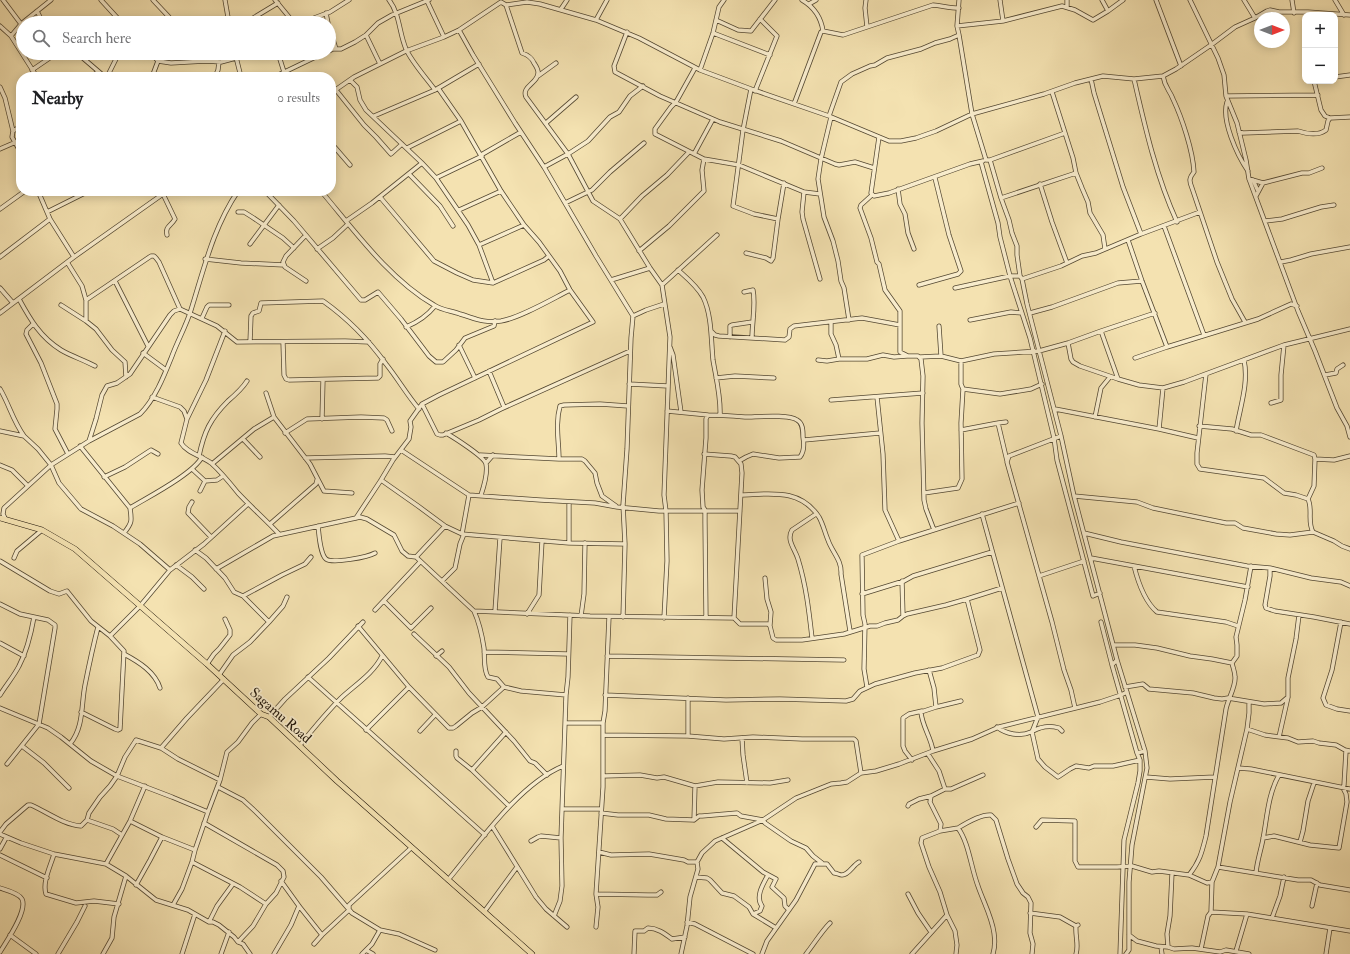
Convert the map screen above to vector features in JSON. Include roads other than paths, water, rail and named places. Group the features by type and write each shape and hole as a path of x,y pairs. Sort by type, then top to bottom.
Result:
{"highway":[{"name":"Sagamu Road","path":"0,518 42,530 75,549 224,679 261,714 269,718 300,745 337,781 411,848 532,954"}],"street":[{"path":"3,0 16,17"},
{"path":"101,0 116,16"},
{"path":"153,0 168,16"},
{"path":"226,0 228,16"},
{"path":"320,16 338,8 349,0"},
{"path":"356,518 410,436 410,421 422,404 593,322 570,290 560,271 540,242 524,225 501,191 461,121 406,51 397,13 389,0"},
{"path":"561,9 567,0"},
{"path":"596,20 607,0"},
{"path":"700,70 720,7 724,0"},
{"path":"716,20 738,30 751,31 775,0"},
{"path":"802,0 809,4 821,20 823,31"},
{"path":"809,4 816,0"},
{"path":"866,0 865,8 867,27"},
{"path":"959,0 957,26 958,35 972,114 1010,220 1012,233 1017,246 1021,278 1061,436 1074,496 1117,660 1145,751 1148,768 1132,845 1132,866 1129,882 1129,950 1126,954"},
{"path":"1000,0 1003,21"},
{"path":"1067,0 1067,7"},
{"path":"1102,0 1108,11"},
{"path":"957,26 1003,21 1014,17 1039,13 1057,7 1067,7 1092,20 1108,11 1122,0"},
{"path":"1156,0 1181,66"},
{"path":"1190,0 1218,58 1224,75 1226,96 1241,134 1248,171 1256,196 1292,294 1337,408 1348,425 1350,437"},
{"path":"1244,0 1254,16"},
{"path":"1292,0 1294,13"},
{"path":"1335,0 1344,15"},
{"path":"31,16 49,1"},
{"path":"336,49 341,49 366,35 378,23 397,13 428,1 444,37"},
{"path":"402,144 391,154 364,126 336,90 350,80 406,51 459,30 502,1 506,5 522,53 526,54 532,59 538,72 537,77"},
{"path":"506,5 526,1 561,9 596,20 627,32 695,68 830,117 889,141 901,141 916,138 936,131 972,114 1103,76 1134,79 1163,76 1211,46 1235,27 1254,18"},
{"path":"257,16 276,2 288,16"},
{"path":"823,31 843,35 933,5 945,5 950,8 959,8"},
{"path":"1264,12 1270,10 1280,12"},
{"path":"37,11 40,16"},
{"path":"1290,13 1302,13"},
{"path":"1338,15 1350,15"},
{"path":"760,19 778,36 753,90 743,130 733,206 754,214 778,219"},
{"path":"1,28 11,36 16,44"},
{"path":"11,36 16,30"},
{"path":"459,30 544,167 633,316 623,508 625,544 623,617"},
{"path":"794,104 819,34 823,31"},
{"path":"627,32 614,66 615,72 660,96 713,119 743,130 781,141 821,159 839,165 855,162 874,168"},
{"path":"713,33 770,55"},
{"path":"366,35 380,64"},
{"path":"849,320 838,262 824,217 818,179 830,117 838,89 841,82 852,74 875,65 887,58 921,49 958,35"},
{"path":"26,60 32,70 47,60"},
{"path":"85,60 98,72"},
{"path":"109,72 115,60"},
{"path":"154,72 158,61 171,63 206,61 219,62 228,60"},
{"path":"237,60 240,72"},
{"path":"280,60 284,72 309,60"},
{"path":"217,72 219,62"},
{"path":"556,63 537,77 524,93 568,154 593,201 620,219 662,285 670,337 664,495 666,511 667,561 664,618"},
{"path":"374,116 436,89 479,64"},
{"path":"695,68 676,102 655,129 655,134 704,159 739,165 804,192 820,194"},
{"path":"1338,77 1350,75"},
{"path":"1163,76 1165,85 1173,97 1188,142 1194,172 1189,181 1232,300 1246,322"},
{"path":"1091,79 1094,94 1123,187 1141,234"},
{"path":"1134,79 1159,175 1167,201 1177,222"},
{"path":"350,80 357,87 360,100 366,110 407,148 436,178 468,225 479,245 493,283"},
{"path":"1315,84 1322,113 1325,116 1330,118 1350,117"},
{"path":"544,167 588,141 610,117 619,112 630,96 643,86"},
{"path":"0,87 5,98 14,131 12,137 16,142 0,149"},
{"path":"1052,92 1073,158 1076,173 1090,213 1103,235 1105,249"},
{"path":"1226,96 1318,95"},
{"path":"546,123 576,96"},
{"path":"1228,101 1225,109 1229,130 1240,159 1248,171"},
{"path":"1241,134 1298,131 1305,134 1320,133 1326,130 1330,118"},
{"path":"694,154 713,119"},
{"path":"407,148 461,121"},
{"path":"436,178 481,156 521,132"},
{"path":"908,356 900,352 900,311 885,290 879,264 877,262 871,238 860,208 861,205 872,195 876,196 898,190 970,164 988,160 1065,133"},
{"path":"872,195 871,193 878,137"},
{"path":"565,203 587,191 592,190 610,172 644,143"},
{"path":"336,149 350,166"},
{"path":"620,219 689,152"},
{"path":"639,250 669,226 704,191 702,170 704,159"},
{"path":"981,162 998,223 1010,276 1030,338 1054,438 1057,460 1093,596 1100,593"},
{"path":"318,249 333,238 347,222 422,163"},
{"path":"1251,179 1263,183 1298,174 1309,173 1322,168"},
{"path":"1001,198 1076,173"},
{"path":"409,174 440,206 453,226"},
{"path":"919,285 958,274 962,271 948,231 934,178"},
{"path":"1251,179 1258,191"},
{"path":"746,253 771,260 773,258 784,183"},
{"path":"1256,196 1263,183"},
{"path":"1040,184 1067,263"},
{"path":"898,190 900,204 905,214 908,232 914,248"},
{"path":"458,210 501,191"},
{"path":"804,192 802,212 803,219 820,279"},
{"path":"0,209 18,196"},
{"path":"40,196 50,219 74,257"},
{"path":"48,212 77,196"},
{"path":"0,313 67,262 160,196"},
{"path":"164,196 175,219 167,228 167,235"},
{"path":"6,520 3,514 4,508 51,465 80,446 140,414 152,397 166,370 190,313 205,259 221,221 235,196"},
{"path":"271,196 361,300 365,300 378,292 429,356 436,362 443,362 456,350 465,338 494,326 496,321"},
{"path":"324,196 392,272 411,290 435,306 482,322 502,321 570,290"},
{"path":"380,197 434,261 473,280 493,283 544,260 549,256"},
{"path":"250,244 279,205"},
{"path":"1265,221 1282,219 1320,207 1334,205"},
{"path":"238,212 244,212 283,238 294,248"},
{"path":"955,288 1010,276 1021,278 1067,263 1082,256 1096,253 1200,212"},
{"path":"0,257 50,219"},
{"path":"479,245 524,225"},
{"path":"1164,226 1204,335"},
{"path":"284,265 286,256 306,235"},
{"path":"662,285 717,235"},
{"path":"1128,240 1167,347"},
{"path":"1281,262 1315,253 1350,247"},
{"path":"86,300 151,256 154,256 159,262 180,308 225,331 237,342 369,342"},
{"path":"205,259 241,263 284,265 306,281"},
{"path":"67,262 82,286 86,300 86,321"},
{"path":"611,280 650,268"},
{"path":"678,270 702,295 705,305 711,331 720,415"},
{"path":"115,281 148,346"},
{"path":"1030,313 1052,307 1118,283 1142,281"},
{"path":"0,288 13,303"},
{"path":"744,292 753,290 755,298 753,304 754,311 752,338"},
{"path":"1291,304 1292,294"},
{"path":"20,299 34,324 50,342 62,350 95,366"},
{"path":"250,342 251,316 253,313 259,311 260,303 321,300 355,326 383,359 419,409"},
{"path":"633,316 664,304"},
{"path":"1135,358 1258,319 1291,304 1297,306"},
{"path":"202,318 209,305 228,305"},
{"path":"61,306 96,329 112,350 125,362 126,377"},
{"path":"406,327 419,321 435,306"},
{"path":"89,442 103,393 107,386 117,383 126,377 170,315 180,308"},
{"path":"970,320 1011,312 1022,313"},
{"path":"818,360 831,361 839,359 867,359 883,355 894,357 941,356 961,361 994,354 1033,352 1068,344 1155,313"},
{"path":"711,331 715,335 730,337 785,340 789,337 790,329 794,326 868,319 900,325"},
{"path":"730,337 730,326 752,322"},
{"path":"831,322 831,334 838,351 839,359"},
{"path":"34,324 27,330 26,334 41,363 57,404 55,429 68,454"},
{"path":"939,326 941,356"},
{"path":"1068,344 1073,362 1089,370 1118,380 1139,385 1163,388 1184,382 1284,345 1350,329"},
{"path":"225,331 206,380 187,420 181,443 212,464 248,504 279,534"},
{"path":"1101,331 1118,380"},
{"path":"282,342 284,375 286,379 289,380 378,378 380,376 380,364 383,359"},
{"path":"459,345 475,378"},
{"path":"1271,403 1281,400 1281,375 1284,345"},
{"path":"670,347 673,355 681,412"},
{"path":"451,434 504,407 630,351"},
{"path":"143,353 166,370"},
{"path":"920,357 923,376 922,423 924,493 926,509 934,530"},
{"path":"1236,430 1240,405 1246,383 1244,360"},
{"path":"924,493 958,488 962,479 961,430 963,389 961,384 961,361"},
{"path":"1325,375 1336,373 1337,369 1343,365"},
{"path":"489,371 504,407"},
{"path":"1206,374 1198,438 1197,458 1200,469 1264,478 1284,493 1308,499"},
{"path":"716,378 735,376 774,378"},
{"path":"1095,417 1101,388 1110,377"},
{"path":"322,419 323,380"},
{"path":"130,508 192,469 199,462 204,435 211,419 243,388 247,381"},
{"path":"963,389 1000,394 1031,389 1047,382"},
{"path":"629,384 668,386"},
{"path":"1159,429 1163,388"},
{"path":"0,389 7,402 16,426 51,465 59,483 81,509 124,533 140,544 170,570"},
{"path":"266,393 274,417 305,458 318,478 324,491 352,493"},
{"path":"831,400 923,393"},
{"path":"152,397 180,406 184,411 187,420"},
{"path":"877,397 883,454 885,510 899,542"},
{"path":"422,404 437,434 451,434 480,455 486,463 486,480 482,495"},
{"path":"559,459 559,446 557,440 560,406 600,404 628,406"},
{"path":"1054,409 1198,438"},
{"path":"667,411 708,415 769,416 796,419 802,426 804,440 802,456 779,458 753,454 739,461"},
{"path":"706,618 705,510 702,501 706,419 708,415"},
{"path":"212,464 254,429 274,417"},
{"path":"285,433 307,419 361,417 384,418 387,420 392,431"},
{"path":"961,430 1006,422"},
{"path":"998,423 1007,462 1075,708"},
{"path":"1200,426 1236,430 1251,435 1260,435 1314,455 1314,486 1308,499 1313,532"},
{"path":"0,432 24,436"},
{"path":"804,440 880,433"},
{"path":"1007,462 1009,456 1061,436"},
{"path":"243,439 260,457"},
{"path":"80,446 130,508 132,521 124,533"},
{"path":"104,477 125,467 151,450 158,454"},
{"path":"401,450 469,495 595,503 623,508 666,511 740,511"},
{"path":"704,454 735,457 742,467 734,618"},
{"path":"480,455 559,459 576,458 585,461 595,473 602,496 617,507"},
{"path":"486,463 493,455"},
{"path":"1315,459 1334,460 1350,456"},
{"path":"305,458 395,457"},
{"path":"0,465 12,470 28,486"},
{"path":"192,469 205,481 217,480 223,476"},
{"path":"270,524 316,484 318,478"},
{"path":"381,480 445,526 463,534 569,543 625,544"},
{"path":"200,491 205,481"},
{"path":"442,582 455,568 463,534 469,495"},
{"path":"741,495 791,495 804,501 816,514 828,542 841,565 841,574 850,631"},
{"path":"1074,496 1137,502 1153,508 1226,523 1235,523 1248,530 1290,535 1313,532 1350,549"},
{"path":"192,502 188,513 211,537"},
{"path":"569,502 569,543"},
{"path":"867,687 864,669 865,624 862,594 862,555 1019,502"},
{"path":"110,636 140,606 170,570 211,537 248,504"},
{"path":"812,638 810,611 805,586 790,538 792,530 816,514"},
{"path":"982,514 1038,717 1032,732 1040,764 1058,777 1076,766 1089,768 1094,766 1114,766 1140,760"},
{"path":"216,569 262,542 279,534 360,517 367,519 394,535 402,551 408,556 416,557 474,610 478,621 488,677 497,679 504,687 521,691 566,695"},
{"path":"318,526 323,553 326,560 336,561 375,554"},
{"path":"416,557 445,526"},
{"path":"14,558 17,551 42,530"},
{"path":"1084,533 1121,542 1251,566 1270,568 1311,578 1341,582 1350,586"},
{"path":"495,612 500,538"},
{"path":"527,614 540,595 542,541"},
{"path":"581,616 584,594 585,543"},
{"path":"195,550 206,558 225,578 234,592 243,596 269,622"},
{"path":"862,594 913,576 992,552"},
{"path":"243,596 305,564 311,557"},
{"path":"1091,558 1248,587"},
{"path":"0,561 50,591 58,594 67,591 98,627 110,636 121,648 124,654 150,671 160,688"},
{"path":"1039,576 1084,561"},
{"path":"375,610 420,562"},
{"path":"176,565 192,577 204,589"},
{"path":"1134,566 1143,592 1157,612 1226,622 1238,626"},
{"path":"1189,875 1197,865 1203,850 1228,698 1235,684 1236,675 1232,663 1236,656 1238,645 1236,637 1248,587 1251,566"},
{"path":"1270,568 1265,605 1266,608 1275,611 1350,624"},
{"path":"765,578 767,599 771,612 770,625 773,638 776,640 802,640 844,634 864,627 881,625 898,620 903,616 1002,588"},
{"path":"902,581 903,616"},
{"path":"219,675 233,656 250,642 283,606 287,597"},
{"path":"605,695 726,700 780,699 846,701 853,699 860,691 867,687 915,673 942,668 978,655 979,646 967,599"},
{"path":"384,601 411,628 431,608"},
{"path":"0,604 20,614 52,622 56,628 39,724 7,764"},
{"path":"474,610 527,614 609,617 734,618 740,624 770,625"},
{"path":"554,916 560,901 562,886 561,838 563,766 570,615"},
{"path":"1279,737 1288,697 1288,678 1299,615"},
{"path":"0,695 19,667 24,656 30,638 34,617"},
{"path":"596,927 598,907 596,894 603,776 603,723 605,711 609,617"},
{"path":"207,664 230,634 230,630 225,619"},
{"path":"269,718 285,699 329,658 363,622"},
{"path":"1101,622 1140,760 1138,783 1124,840 1120,954"},
{"path":"1341,622 1332,670 1323,698 1326,705 1336,709 1350,711"},
{"path":"358,626 409,687 449,728 453,728 482,707 504,687"},
{"path":"70,744 75,738 81,722 85,686 98,627"},
{"path":"414,634 449,667 530,761 535,763 547,775"},
{"path":"0,643 24,656"},
{"path":"1114,645 1135,645 1157,648 1190,656 1232,663"},
{"path":"436,656 442,651"},
{"path":"484,652 568,654"},
{"path":"81,712 115,729 120,729 124,654"},
{"path":"300,745 336,704 371,672 378,664 382,656"},
{"path":"607,656 844,660"},
{"path":"1112,665 1117,660"},
{"path":"929,670 934,688 936,707"},
{"path":"308,677 336,704 485,835"},
{"path":"161,748 224,679"},
{"path":"1125,687 1143,684 1149,689 1193,693 1222,699 1228,698 1264,704 1281,703 1288,697"},
{"path":"366,730 409,687"},
{"path":"681,954 685,937 690,896 698,869 698,862 702,853 708,847 722,838 763,820 796,798 831,784 847,782 861,773 876,771 912,760 934,751 972,739 997,728 1075,708 1127,692"},
{"path":"688,698 688,736"},
{"path":"912,760 904,751 903,718 909,714 961,701"},
{"path":"1198,951 1208,916 1211,912 1212,882 1218,867 1230,802 1247,729 1249,702"},
{"path":"0,710 48,728 91,761 117,776 208,812"},
{"path":"922,711 921,713 924,725 934,751"},
{"path":"173,906 182,889 192,862 204,823 218,787 227,752 238,742 252,723 261,714"},
{"path":"420,731 435,715"},
{"path":"566,723 603,723"},
{"path":"997,728 1018,735 1032,732 1038,728 1046,727 1059,728 1062,731"},
{"path":"1247,729 1265,735 1298,742 1313,741 1336,745 1348,751 1344,785 1342,788"},
{"path":"472,770 506,732"},
{"path":"604,735 854,739 856,741 861,773"},
{"path":"742,738 747,783"},
{"path":"220,780 178,759 161,748 136,740 125,757 117,776 89,812 87,820 81,826 74,825 28,805 6,824 0,833 6,838 54,854 106,864 126,876 156,900 188,910 208,922 216,923 238,942 243,944 250,954"},
{"path":"22,746 44,763 69,788"},
{"path":"456,751 457,758 472,770 509,806"},
{"path":"1137,753 1145,751"},
{"path":"928,754 939,771 945,789"},
{"path":"448,880 509,806 547,775 563,766"},
{"path":"1238,768 1350,789"},
{"path":"603,776 640,775 657,778 664,777 695,786 718,782 770,783 788,780"},
{"path":"1256,873 1267,814 1273,790 1280,775"},
{"path":"908,806 919,799 931,796 945,789 951,789 983,776"},
{"path":"1146,777 1170,779 1215,777"},
{"path":"1300,842 1308,801 1314,782"},
{"path":"106,864 130,821 145,786"},
{"path":"694,820 695,786"},
{"path":"218,787 243,800 256,812 320,877 349,910 380,930 399,934 435,950"},
{"path":"1263,838 1274,836 1310,845 1339,848 1346,811 1346,794 1342,788"},
{"path":"1346,794 1350,789"},
{"path":"931,796 930,802 941,824 940,831"},
{"path":"562,809 601,811 618,815 649,815 694,820 699,816 736,814 763,820 791,842 806,848 823,864"},
{"path":"956,954 957,945 955,931 947,915 940,892 920,843 922,838 940,831 958,828 971,820 987,814 994,818 1004,843 1017,884 1031,903 1030,933 1033,944 1032,954"},
{"path":"87,820 113,829 122,835"},
{"path":"1036,827 1042,820 1075,821 1075,861 1077,866 1132,866 1152,872 1189,875 1207,883 1212,882"},
{"path":"130,821 151,830 162,837 195,850"},
{"path":"204,823 281,868 283,871 284,877 276,893 266,904 254,926 238,942"},
{"path":"492,826 536,897 546,910 566,927"},
{"path":"958,828 965,839 977,885 992,922 995,946 993,954"},
{"path":"531,841 541,836 561,838"},
{"path":"136,884 162,837"},
{"path":"0,849 6,838"},
{"path":"722,838 776,880 772,887 784,898 786,906 789,910"},
{"path":"314,944 349,910 349,905 411,848"},
{"path":"599,852 611,855 649,854 688,862 698,862"},
{"path":"54,854 46,878 46,894 76,903 94,901 119,904"},
{"path":"0,855 46,878"},
{"path":"192,862 240,887 266,904"},
{"path":"762,954 767,941 789,910 815,864 827,864 834,874 844,875 859,862"},
{"path":"484,912 517,867"},
{"path":"1218,867 1312,880 1320,885 1350,890"},
{"path":"1168,947 1167,934 1170,916 1172,873"},
{"path":"753,914 760,911 762,906 758,902 759,896 762,885 768,875"},
{"path":"103,954 112,938 114,917 126,876"},
{"path":"696,877 707,878 722,893 734,896 749,907 753,914 776,928"},
{"path":"1272,918 1280,896 1284,877"},
{"path":"281,881 322,935"},
{"path":"208,922 233,884"},
{"path":"1312,906 1317,884"},
{"path":"0,888 22,898 23,904 22,911 16,925 0,952"},
{"path":"596,894 657,895 661,892"},
{"path":"908,894 918,913 931,932"},
{"path":"58,954 85,906"},
{"path":"274,954 291,924 299,906"},
{"path":"1211,912 1247,914 1350,931"},
{"path":"1030,913 1060,917 1077,926 1075,934 1078,948 1076,954"},
{"path":"182,954 195,914"},
{"path":"1236,951 1247,914"},
{"path":"912,954 947,915"},
{"path":"687,922 695,924 753,954"},
{"path":"806,954 830,923"},
{"path":"634,954 635,931 644,931 648,928 652,928 662,932 672,939 685,937"},
{"path":"1326,954 1330,928"},
{"path":"362,954 372,944 380,930"},
{"path":"221,954 228,932"},
{"path":"10,935 36,954"},
{"path":"1129,935 1137,941 1161,947 1174,949 1192,948 1198,951 1220,952 1226,950 1249,954"},
{"path":"1161,947 1162,954"},
{"path":"366,950 373,954"}]}
